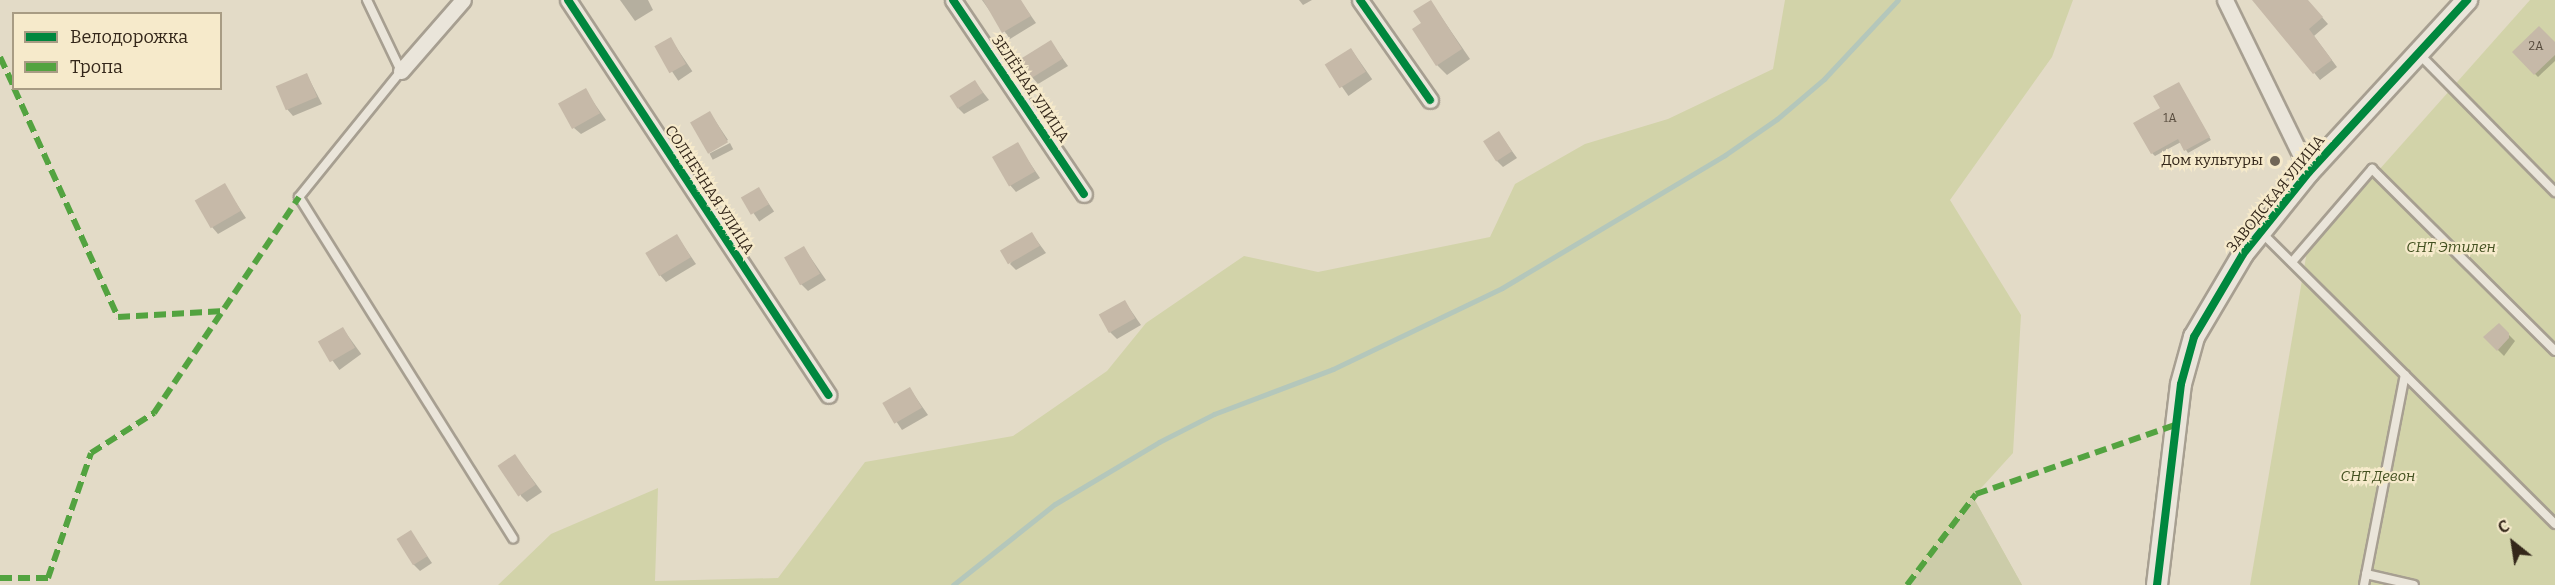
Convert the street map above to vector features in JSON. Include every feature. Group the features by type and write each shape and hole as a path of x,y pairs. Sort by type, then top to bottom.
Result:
{"street":[{"path":"401,71 463,0"},
{"name":"СОЛНЕЧНАЯ УЛИЦА","path":"568,0 828,395"},
{"name":"ЗЕЛЁНАЯ УЛИЦА","path":"953,0 1084,194"},
{"path":"1360,0 1430,100"},
{"path":"2225,0 2309,172"},
{"name":"ЗАВОДСКАЯ УЛИЦА","path":"2157,585 2181,384 2192,346 2243,254 2309,172 2467,0"}],"lane":[{"path":"367,0 401,71 299,197 513,538"},
{"path":"2418,52 2555,192"},
{"path":"2292,262 2372,169 2555,351"},
{"path":"2261,232 2555,524"},
{"path":"2364,585 2405,375"},
{"path":"2366,573 2414,585"}],"green space":[{"path":"1785,0 2073,0 2052,57 1950,200 2021,315 2013,453 1973,497 2022,585 498,585 551,534 658,488 655,581 778,578 865,462 1013,436 1107,371 1146,323 1244,256 1318,272 1490,237 1515,184 1585,144 1668,119 1773,69"},
{"path":"2530,0 2555,0 2555,585 2250,585 2307,251"},
{"path":"1973,497 2022,585 1910,585"}],"building":[{"path":"983,0 1021,0 1031,16 1002,33"},
{"path":"1431,0 1462,49 1436,66 1412,29 1421,23 1413,11"},
{"path":"2252,0 2308,0 2323,17 2309,29 2332,60 2313,74"},
{"path":"2539,26 2555,42 2555,55 2534,75 2512,52"},
{"path":"671,37 686,64 669,73 654,46"},
{"path":"1051,40 1063,59 1031,78 1020,60"},
{"path":"1351,48 1366,72 1340,88 1325,64"},
{"path":"307,73 317,97 286,110 276,86"},
{"path":"975,80 983,93 958,109 950,96"},
{"path":"2179,82 2210,137 2184,151 2178,139 2151,154 2133,123 2160,108 2153,96"},
{"path":"586,88 600,113 572,129 558,104"},
{"path":"710,111 728,142 708,154 690,122"},
{"path":"1499,131 1512,151 1496,161 1483,141"},
{"path":"1018,142 1035,171 1009,186 992,157"},
{"path":"225,183 241,211 211,228 195,200"},
{"path":"759,187 769,204 751,215 741,198"},
{"path":"1032,232 1040,246 1008,264 1000,251"},
{"path":"677,234 691,257 659,276 645,253"},
{"path":"804,246 820,274 800,285 784,258"},
{"path":"1125,300 1135,318 1109,333 1099,315"},
{"path":"2499,323 2509,333 2509,338 2497,351 2483,337"},
{"path":"343,327 355,348 330,362 318,342"},
{"path":"910,387 922,408 894,424 882,403"},
{"path":"515,454 536,485 518,496 498,466"},
{"path":"411,530 427,556 413,565 397,539"}],"waterway":[{"path":"953,585 1055,504 1159,442 1214,414 1333,369 1502,288 1725,155 1777,119 1824,79 1898,0"}],"marked path":[{"path":"0,57 12,83"},
{"path":"15,90 118,317 224,311"},
{"path":"0,578 48,578 91,453 154,413 299,197"},
{"path":"1907,585 1976,494 2175,425"}],"cycle path":[{"path":"568,0 828,395"},
{"path":"953,0 1084,194"},
{"path":"1360,0 1430,100"},
{"path":"2157,585 2181,384 2194,337 2243,254 2309,172 2467,0"}],"place":[{"name":"Дом культуры","path":"2275,161"}],"park label":[{"name":"СНТ Этилен","path":"2451,248"},
{"name":"СНТ Девон","path":"2378,477"}]}
